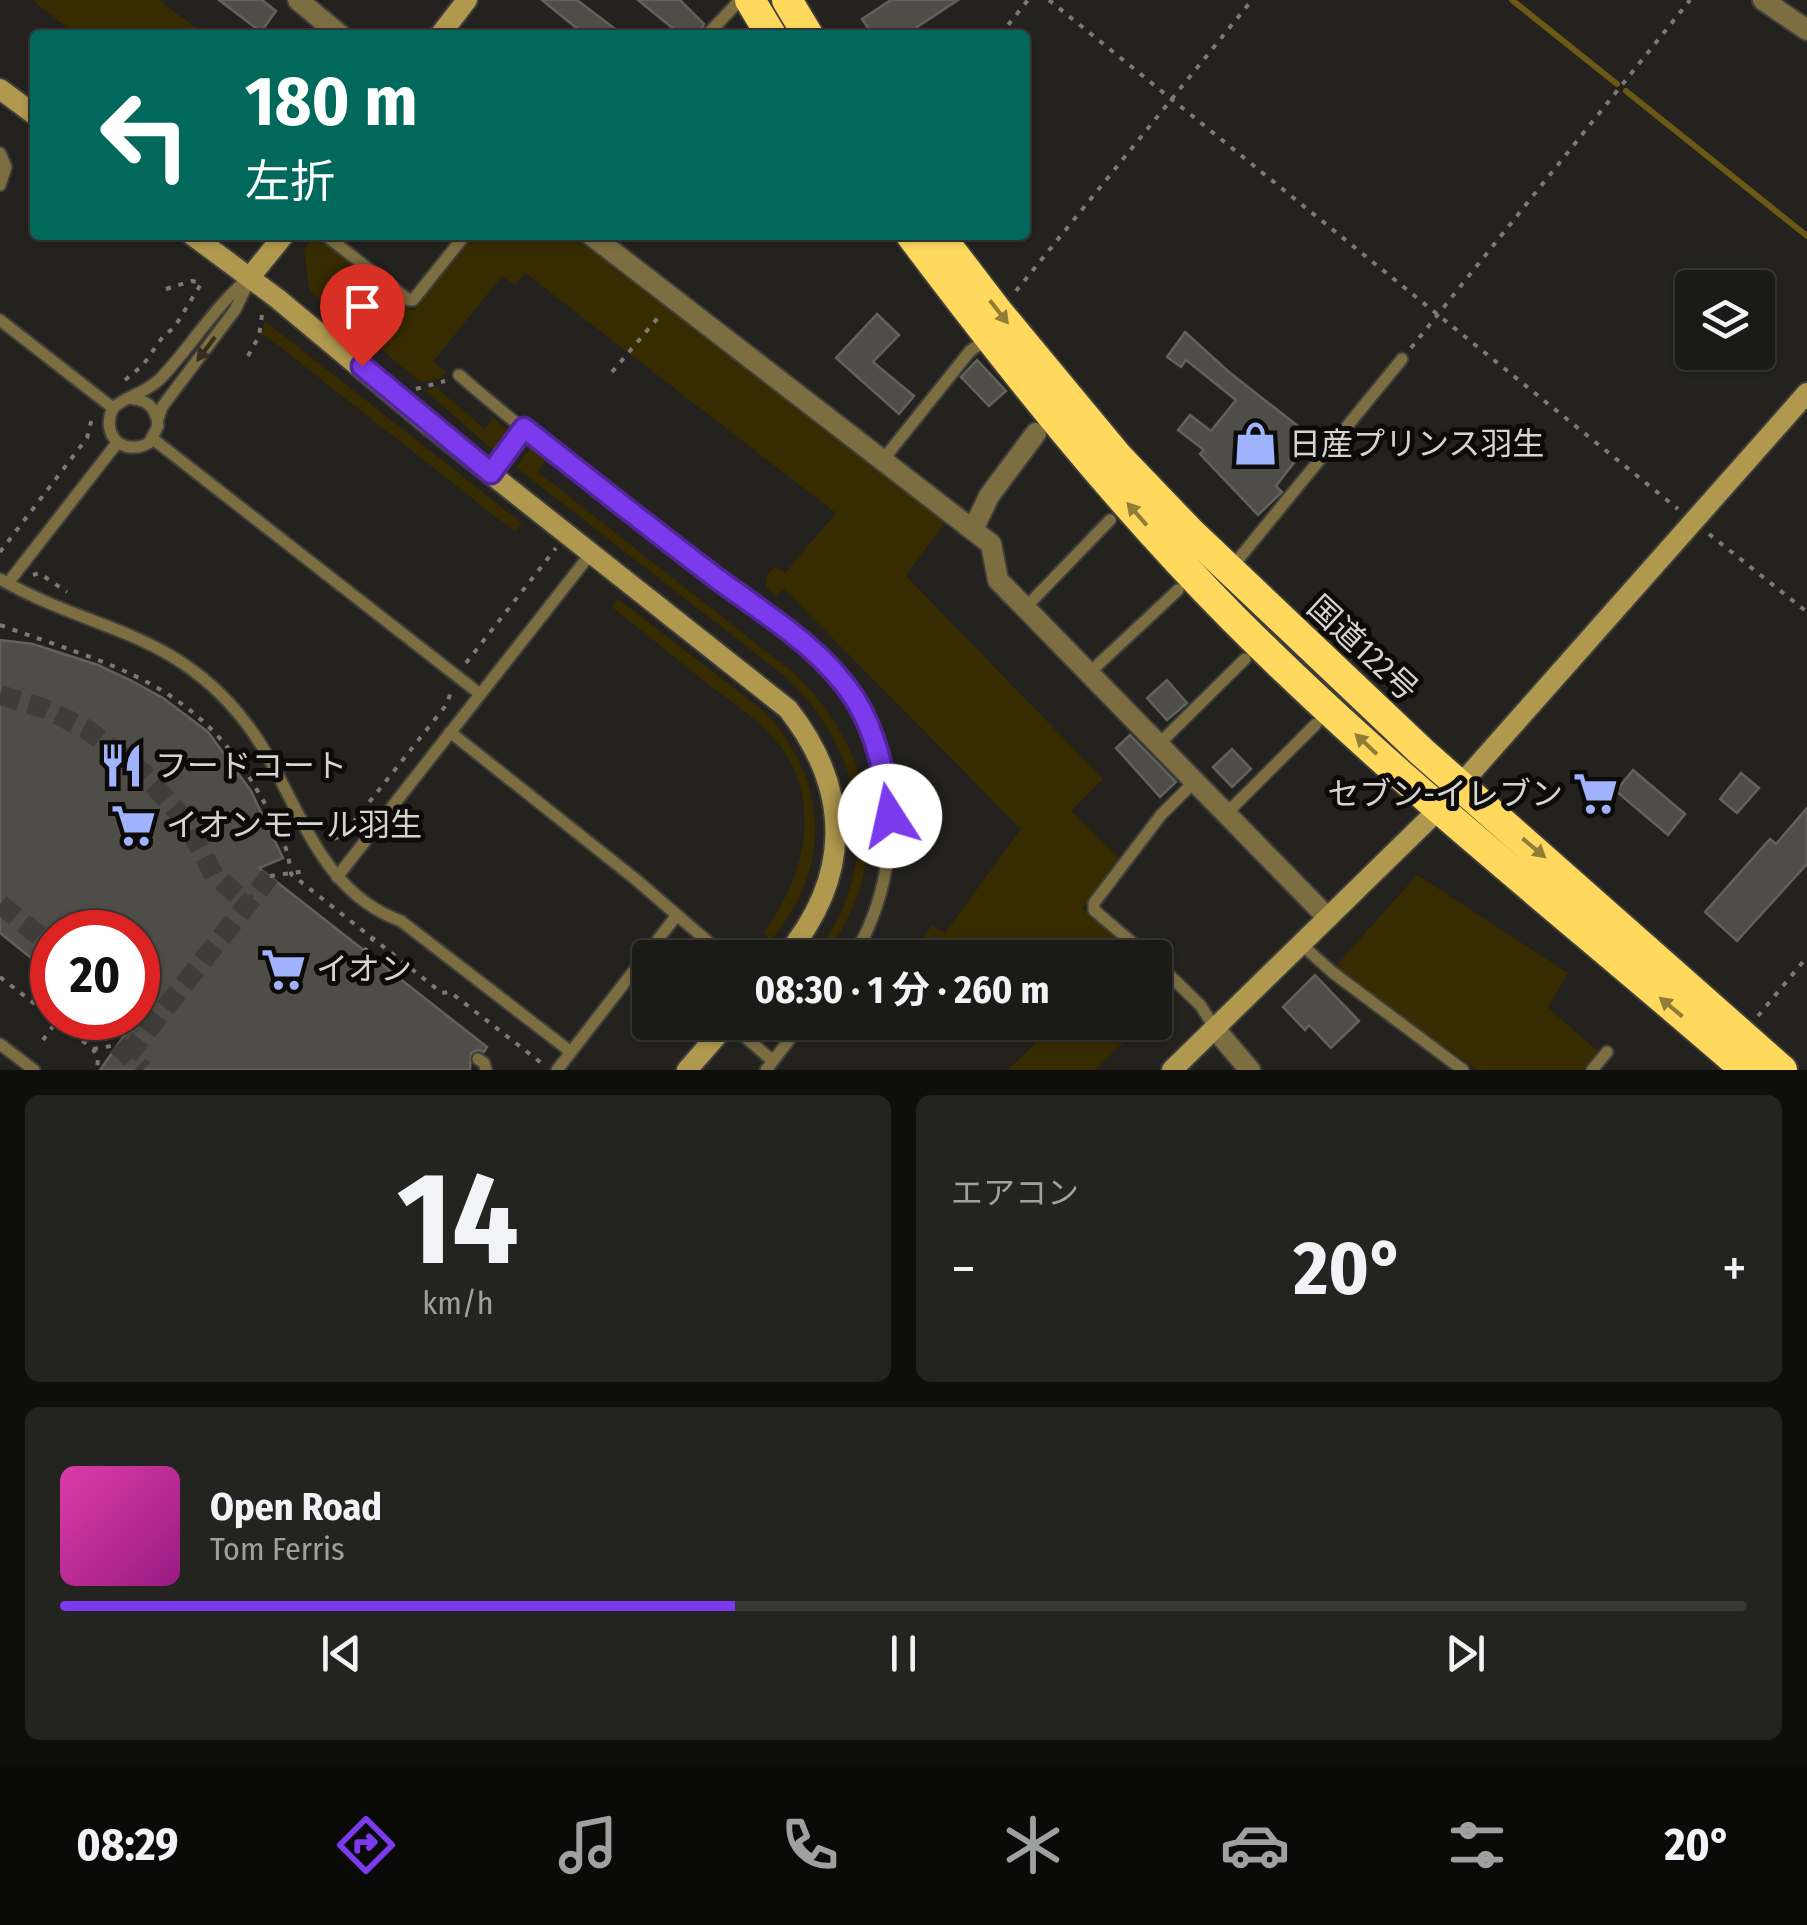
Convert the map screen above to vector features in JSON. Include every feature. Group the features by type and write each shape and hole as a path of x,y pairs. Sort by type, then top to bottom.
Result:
{"highway":[{"path":"750,0 769,30"},
{"path":"788,0 805,30"},
{"name":"国道122号","path":"915,240 1119,458 1326,663 1782,1070"},
{"name":"国道122号","path":"943,240 993,325 1171,554 1302,685 1438,810 1746,1070"}],"street":[{"path":"298,0 334,30"},
{"path":"444,30 467,0"},
{"path":"1763,0 1807,30"},
{"path":"0,88 30,110"},
{"path":"199,240 778,699 806,731 825,767 836,832 830,874 818,908 796,940"},
{"path":"250,278 280,240"},
{"path":"598,240 991,544 998,580 1328,918"},
{"path":"1172,1070 1438,810 1807,392"},
{"path":"973,530 989,496 1036,433"},
{"path":"1215,1029 1250,1070"},
{"path":"688,1070 714,1040"}],"lane":[{"path":"712,30 740,0"},
{"path":"0,153 6,167 0,184"},
{"path":"331,240 409,300 413,300 461,240"},
{"path":"250,278 235,310 162,407 153,439 136,449 117,443 108,426 113,408 158,381 222,300 250,278"},
{"path":"0,320 113,408"},
{"path":"882,461 993,325"},
{"path":"1230,570 1402,359"},
{"path":"459,375 697,563 766,612 835,674 853,696 872,734 885,780 890,838 888,866 862,940"},
{"path":"134,398 149,404 158,419"},
{"path":"491,473 524,428"},
{"path":"153,439 480,694"},
{"path":"117,443 4,581 134,635 196,671 242,718 268,754 312,844 337,877 370,908 401,921 571,1052"},
{"path":"1025,608 1110,520"},
{"path":"337,877 592,552"},
{"path":"1089,673 1178,590"},
{"path":"1159,744 1245,658"},
{"path":"1227,813 1316,724"},
{"path":"450,732 706,940"},
{"path":"1129,940 1094,910 1094,903 1161,815 1195,780"},
{"path":"551,1068 571,1052 678,915"},
{"path":"1302,944 1332,972 1464,1070"},
{"path":"1172,979 1200,1006 1215,1029"},
{"path":"745,1040 769,1066 789,1040"},
{"path":"0,1044 34,1070"},
{"path":"1592,1070 1607,1052"}],"path":[{"path":"1004,30 1028,0"},
{"path":"1049,0 1807,612"},
{"path":"993,325 1252,0"},
{"path":"1402,359 1690,0"},
{"path":"121,384 174,328 203,281 166,289"},
{"path":"612,372 677,301"},
{"path":"248,356 259,336 262,315"},
{"path":"415,389 459,375"},
{"path":"0,552 87,438 94,410"},
{"path":"464,667 558,546"},
{"path":"32,576 39,574 71,595"},
{"path":"0,625 103,660 151,683 190,708 229,744 245,769 272,815 289,854 291,874 442,993 450,992 551,1068"},
{"path":"334,839 344,834 448,704 450,690"},
{"path":"851,836 890,838"},
{"path":"270,876 307,870"},
{"path":"364,952 378,930"},
{"path":"1742,1035 1807,957"},
{"path":"0,977 30,1001"},
{"path":"80,1040 98,1058 97,1070"},
{"path":"93,1050 117,1046"}],"shaded area":[{"path":"32,0 159,0 198,30 71,30"},
{"path":"312,240 323,240 413,311 468,240 584,240 945,522 906,576 1103,779 1071,811 1119,858 1082,909 1121,940 926,940 924,936 932,925 945,933 1021,829 784,589 776,596 766,587 767,575 776,566 785,573 836,513 525,273 515,285 502,276 433,362 446,372 440,379 421,382 309,290 304,249"},
{"path":"265,321 522,523 515,532 266,336 261,336"},
{"path":"439,386 485,429 493,418 509,430 493,450 425,390"},
{"path":"531,447 547,458 538,472 795,674 822,705 844,738 859,774 867,811 868,848 861,885 834,940 824,940 851,887 858,850 857,813 849,777 835,742 814,708 787,678 516,467"},
{"path":"618,599 764,711 786,738 801,766 815,824 813,854 805,884 771,940 764,932 789,888 803,841 802,792 794,769 780,746 756,720 612,607"},
{"path":"1417,875 1568,973 1548,1008 1599,1052 1583,1070 1477,1070 1335,967"},
{"path":"1031,1040 1126,1040 1095,1070 1008,1070 1035,1044"}],"building":[{"path":"219,0 262,0 276,11 258,30"},
{"path":"542,0 577,0 616,30 579,30"},
{"path":"638,0 680,0 704,24 701,30 675,30"},
{"path":"891,0 958,0 913,30 870,30 862,19"},
{"path":"877,314 899,335 873,362 914,396 899,414 836,358"},
{"path":"1185,332 1313,438 1276,486 1282,492 1258,515 1200,454 1204,450 1178,430 1190,415 1211,431 1236,400 1186,360 1181,367 1167,357"},
{"path":"977,360 1006,391 989,406 961,377"},
{"path":"0,640 33,644 98,665 163,698 208,732 251,791 283,858 259,868 487,1047 484,1052 471,1053 470,1070 100,1070 121,1040 160,1040 160,910 30,910 30,957 0,933"},
{"path":"1167,680 1187,703 1167,720 1147,698"},
{"path":"1130,735 1176,782 1160,797 1116,748"},
{"path":"1232,749 1251,769 1232,787 1213,767"},
{"path":"1633,770 1685,814 1668,835 1616,791"},
{"path":"1741,773 1759,788 1737,813 1720,799"},
{"path":"1807,808 1807,864 1737,941 1705,912 1770,839 1776,844"},
{"path":"1315,975 1359,1021 1331,1048 1309,1025 1305,1030 1283,1007"}],"waterway":[{"path":"1512,0 1617,84"},
{"path":"1626,91 1807,236"}],"tunnel":[{"path":"0,695 46,709 88,730 143,773 184,819 214,875 248,904"},
{"path":"128,1055 270,876"},
{"path":"0,904 30,928"},
{"path":"117,1045 143,1070"}],"place":[{"name":"日産プリンス羽生","path":"1256,444"},
{"name":"フードコート","path":"122,766"},
{"name":"セブン-イレブン","path":"1596,794"},
{"name":"イオンモール羽生","path":"133,825"},
{"name":"イオン","path":"283,969"}],"route":[{"path":"362,366 491,473 524,428 791,632 835,674 860,708 885,780 890,816"}]}
